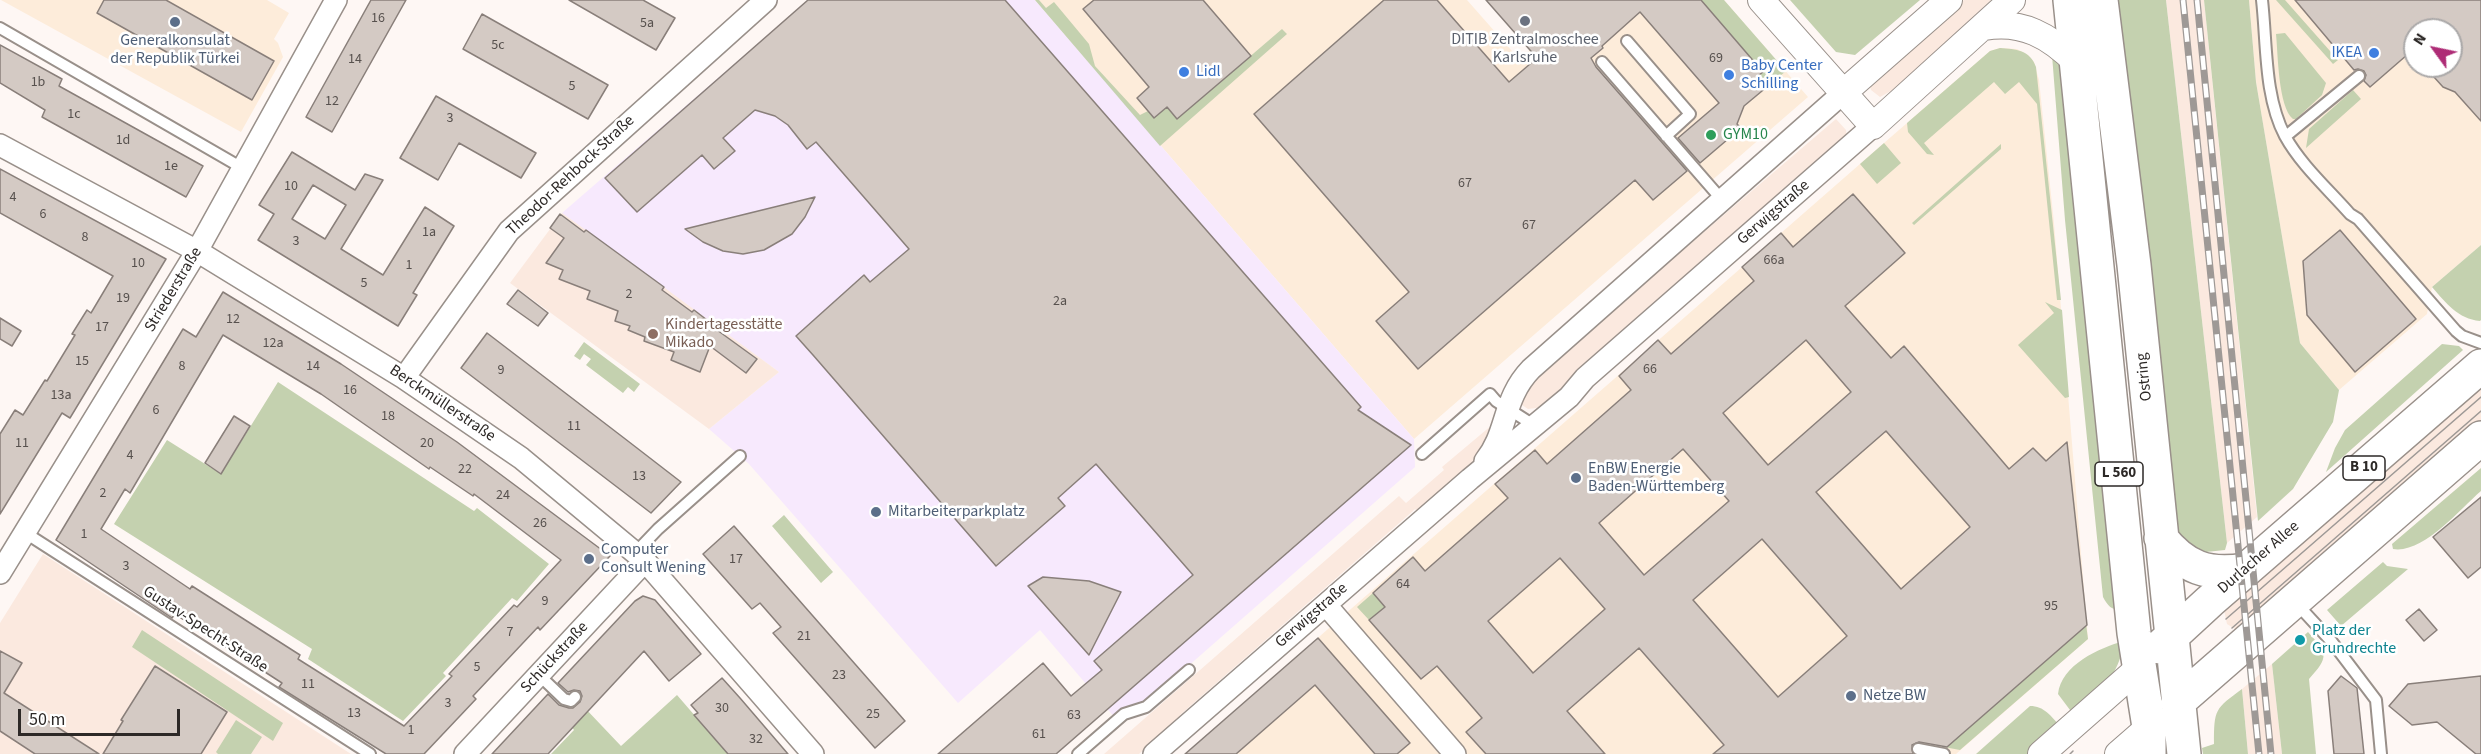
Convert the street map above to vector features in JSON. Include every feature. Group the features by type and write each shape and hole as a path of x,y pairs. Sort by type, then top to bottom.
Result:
{"main road":[{"name":"L 560","path":"2070,0 2139,667"},
{"name":"Ostring","path":"2101,0 2134,265 2184,754"},
{"name":"Durlacher Allee","path":"2139,667 2245,570 2481,366"},
{"path":"2178,702 2481,438"},
{"path":"2161,537 2180,558 2200,568 2215,573 2245,570"},
{"path":"2139,667 2149,740"}],"street":[{"name":"Striederstraße","path":"0,573 197,251 336,0"},
{"name":"Theodor-Rehbock-Straße","path":"404,378 509,231 766,0"},
{"path":"1761,0 1873,126"},
{"name":"Gerwigstraße","path":"1470,478 1491,453 1507,406 1518,385 1531,369 1949,0"},
{"name":"Gerwigstraße","path":"1154,754 1470,478 1569,397 1585,378 1873,126 2012,0"},
{"path":"1984,27 1998,24 2028,29 2054,42 2077,63"},
{"name":"Berckmüllerstraße","path":"0,145 197,251 404,378 521,458 641,557 813,754"},
{"name":"Schückstraße","path":"468,753 641,557"},
{"path":"1326,605 1455,754"},
{"name":"Durlacher Allee","path":"2041,754 2139,667"},
{"path":"2118,754 2149,740"}],"lane":[{"path":"2262,0 2273,103 2286,136 2298,155 2456,331 2462,336 2481,343"},
{"path":"0,28 244,169"},
{"path":"1627,41 1690,114 1666,136"},
{"path":"1602,62 1723,201"},
{"path":"2286,136 2359,76"},
{"path":"1422,454 1490,394 1496,401 1535,426"},
{"path":"641,557 658,528 740,456"},
{"name":"Gustav-Specht-Straße","path":"24,532 370,754"},
{"path":"2294,601 2332,642 2376,700 2381,754"},
{"path":"1078,754 1124,714 1146,707 1189,670"},
{"path":"539,675 564,699 571,702 575,697"},
{"path":"1918,749 1944,754"}],"shaded area":[{"path":"1,0 267,0 289,13 274,39 283,57 241,132"},
{"path":"808,0 1035,0 1414,439 1415,467 1121,725 1040,630 958,703 749,464 709,429 779,372 562,213"},
{"path":"1035,0 1467,0 1519,59 1587,0 1724,0 1808,97 1414,439"},
{"path":"1964,0 1991,0 1898,87 1880,97 1871,90 1870,86"},
{"path":"2166,0 2204,0 2257,517 2227,543"},
{"path":"2249,0 2481,0 2481,245 2432,287 2427,314 2339,390 2300,343 2256,82"},
{"path":"2000,48 2017,49 2028,55 2034,62 2039,80 2054,223 2088,639 1956,754 1185,754 1990,51"},
{"path":"1836,119 1846,130 1847,137 1544,407 1528,409 1522,405 1521,401 1536,378 1567,349"},
{"name":"Kindertagesstätte Mikado","path":"562,213 779,372 709,429 510,283"},
{"path":"2481,386 2481,420 2238,631 2227,624 2224,610"},
{"path":"1492,425 1480,453 1466,470 1417,511 1415,509 1180,715 1181,717 1139,754 1104,754 1399,496 1406,503 1444,470 1442,467"},
{"path":"43,554 351,754 0,754 0,623"},
{"path":"2272,664 2282,754 2248,754 2242,689"}],"green space":[{"path":"1035,0 1039,0 1046,8 1054,2 1089,44 1095,66 1140,115 1148,111 1154,118 1167,107 1177,119 1282,29 1287,34 1160,146"},
{"path":"1701,0 1724,0 1786,71 1768,86"},
{"path":"1790,0 1920,0 1855,55 1836,52"},
{"path":"2116,0 2166,0 2227,543 2225,550 2206,552 2195,547 2190,551 2172,526"},
{"path":"2204,0 2249,0 2256,82 2300,343 2339,390 2333,422 2293,489 2258,521"},
{"path":"2276,0 2285,0 2338,60 2333,64"},
{"path":"2285,33 2326,83 2322,95 2296,119 2288,113 2284,103 2280,79 2276,34"},
{"path":"2000,48 2017,50 2026,54 2036,67 2061,300 2057,300 2037,104 2019,82 2005,94 1994,82 1924,143 1934,155 1927,154 1908,132 1907,123 1990,51"},
{"path":"2052,55 2061,68 2122,610 2110,607 2103,597 2065,220"},
{"path":"2353,90 2361,99 2306,148 2309,129"},
{"path":"1884,143 1901,163 1877,184 1860,164"},
{"path":"2001,144 2001,149 1914,225 1912,223"},
{"path":"2481,245 2480,321 2459,314 2432,287"},
{"path":"2045,302 2062,310 2069,397 2065,398 2018,345 2054,313"},
{"path":"584,342 640,384 634,392 628,387 623,393 586,365 591,359 584,354 580,360 574,356"},
{"path":"2442,344 2459,346 2463,350 2326,472 2345,430"},
{"path":"278,382 474,511 477,508 549,564 517,601 512,598 443,673 446,676 403,721 308,659 312,649 114,524 167,440 221,474"},
{"path":"2481,468 2481,491 2451,519 2416,545 2404,549 2393,549 2392,544"},
{"path":"784,515 833,572 821,583 772,526"},
{"path":"2383,562 2387,566 2408,569 2341,626 2327,610"},
{"path":"1373,593 1385,607 1369,620 1357,607"},
{"path":"2086,624 2088,639 1960,750 1944,747"},
{"path":"142,630 283,723 273,741 132,647"},
{"path":"2308,632 2324,655 2320,665 2309,679 2316,754 2282,754 2272,664"},
{"path":"2124,641 2118,665 2113,674 2099,691 2073,714 2058,694 2066,674 2093,653"},
{"path":"2242,689 2248,754 2203,754 2202,748 2214,744 2216,716 2221,706"},
{"path":"677,695 728,754 551,754 574,730 568,722 583,706 621,746"},
{"path":"2030,706 2043,710 2060,726 2027,754 1976,754"},
{"path":"236,720 262,737 251,754 218,754 216,752"}],"building":[{"path":"104,0 166,0 274,61 252,100 97,13"},
{"path":"371,0 406,0 332,132 306,117"},
{"path":"569,0 643,0 675,18 656,50"},
{"path":"808,0 1005,0 1361,407 1358,410 1411,445 1056,754 938,754 1043,663 1071,696 1102,670 1094,661 1193,575 1096,464 1058,498 1065,506 996,566 796,336 864,275 870,282 909,249 816,142 807,149 788,125 775,116 755,110 723,138 735,151 714,169 702,155 637,212 605,178"},
{"name":"Lidl","path":"1094,0 1203,0 1251,56 1177,119 1167,107 1154,118 1137,98 1149,87 1083,9"},
{"path":"1384,0 1437,0 1509,82 1537,58 1486,0 1701,0 1763,72 1759,75 1768,86 1744,106 1737,124 1741,128 1700,163 1678,138 1719,103 1640,12 1591,58 1596,67 1687,171 1653,200 1635,180 1418,369 1376,321 1409,292 1254,114"},
{"name":"IKEA","path":"2295,0 2481,0 2481,121 2455,92 2443,87 2435,78 2463,78 2463,18 2403,18 2403,58 2370,87 2364,81 2366,75 2364,71 2354,70"},
{"path":"482,14 608,85 588,119 463,49"},
{"path":"0,45 62,79 59,86 203,166 186,197 42,117 45,110 0,83"},
{"path":"436,96 536,153 521,178 459,143 438,180 400,158"},
{"path":"292,152 355,190 365,174 383,180 341,249 383,275 425,207 454,226 413,293 417,295 398,326 258,240 274,214 259,205","holes":["313,185 346,205 325,239 292,219"]},
{"path":"0,169 166,259 70,418 62,413 0,514 0,434 15,410 23,415 45,380 47,381 75,335 72,334 87,310 91,313 113,276 0,213"},
{"name":"EnBW Energie Baden-Württemberg","path":"1853,194 1905,253 1845,306 1891,358 1904,346 2009,469 2033,448 2046,461 2067,442 2087,625 1947,747 1919,742 1912,745 1913,754 1713,754 1724,745 1639,648 1567,711 1605,754 1486,754 1466,732 1482,718 1437,666 1421,679 1369,620 1385,607 1373,593 1413,557 1425,571 1508,498 1495,484 1535,450 1547,464 1631,390 1619,376 1658,340 1671,354 1754,281 1742,267 1781,233 1793,247","holes":["1806,340 1851,392 1768,465 1723,413","1886,431 1970,527 1901,589 1816,492","1683,449 1729,501 1644,575 1599,523","1762,539 1847,636 1778,697 1693,600","1560,558 1605,609 1533,673 1488,621"]},
{"path":"815,197 805,217 792,234 764,250 743,254 723,251 703,242 685,229"},
{"path":"560,214 584,232 586,230 664,287 662,290 692,312 694,310 707,320 706,322 757,359 746,373 710,346 700,372 671,360 674,352 644,341 645,337 628,330 630,326 615,321 618,311 587,299 590,291 559,279 563,270 546,263 564,238 550,228"},
{"path":"2340,230 2416,319 2355,372 2307,315 2303,261"},
{"path":"518,290 548,313 538,326 507,304"},
{"path":"223,292 341,364 457,442 610,556 540,630 538,627 473,696 476,699 424,754 386,754 279,687 282,683 175,614 172,618 56,540 183,329 196,337","holes":["223,335 321,394 429,469 430,467 473,496 474,494 561,560 517,607 514,605 449,674 452,676 404,726 298,659 300,655 192,586 190,589 101,529 125,489 130,493"]},
{"path":"0,318 21,331 12,346 0,339"},
{"path":"487,333 681,482 651,513 461,368"},
{"path":"234,416 250,426 221,474 205,463"},
{"path":"2481,497 2481,567 2468,578 2433,537"},
{"path":"734,526 905,721 875,748 773,633 781,627 760,603 752,609 703,554"},
{"path":"1043,577 1089,581 1121,592 1089,655 1028,586"},
{"path":"643,596 655,600 701,654 669,681 644,651 548,754 492,754 548,694 559,705 569,708 573,708 580,702 582,696 580,691 568,692 558,683 635,601"},
{"path":"2419,609 2437,630 2424,641 2406,620"},
{"path":"1318,638 1410,743 1397,754 1375,754 1315,685 1236,754 1185,754"},
{"path":"0,651 22,663 4,693 99,754 35,754 0,731"},
{"path":"155,666 227,712 201,754 103,754 123,721 121,720"},
{"path":"2341,676 2357,688 2364,754 2334,754 2328,691"},
{"path":"2481,676 2481,754 2476,754 2437,722 2412,725 2389,706 2408,684"},
{"path":"722,678 788,754 728,754 694,715 698,713 691,705"}],"tram line":[{"path":"2226,619 2481,397"},
{"path":"2232,628 2481,411"},
{"path":"2070,754 2073,751"}],"railway":[{"path":"2183,0 2259,754"},
{"path":"2197,0 2271,754"}],"place":[{"name":"DITIB Zentralmoschee Karlsruhe","path":"1525,21"},
{"name":"Generalkonsulat der Republik Türkei","path":"175,22"},
{"name":"IKEA","path":"2374,53"},
{"name":"Lidl","path":"1184,72"},
{"name":"Baby Center Schilling","path":"1729,75"},
{"name":"GYM10","path":"1711,135"},
{"name":"Kindertagesstätte Mikado","path":"653,334"},
{"name":"EnBW Energie Baden-Württemberg","path":"1576,478"},
{"name":"Mitarbeiterparkplatz","path":"876,512"},
{"name":"Computer Consult Wening","path":"589,559"},
{"name":"Platz der Grundrechte","path":"2300,640"},
{"name":"Netze BW","path":"1851,696"}]}
